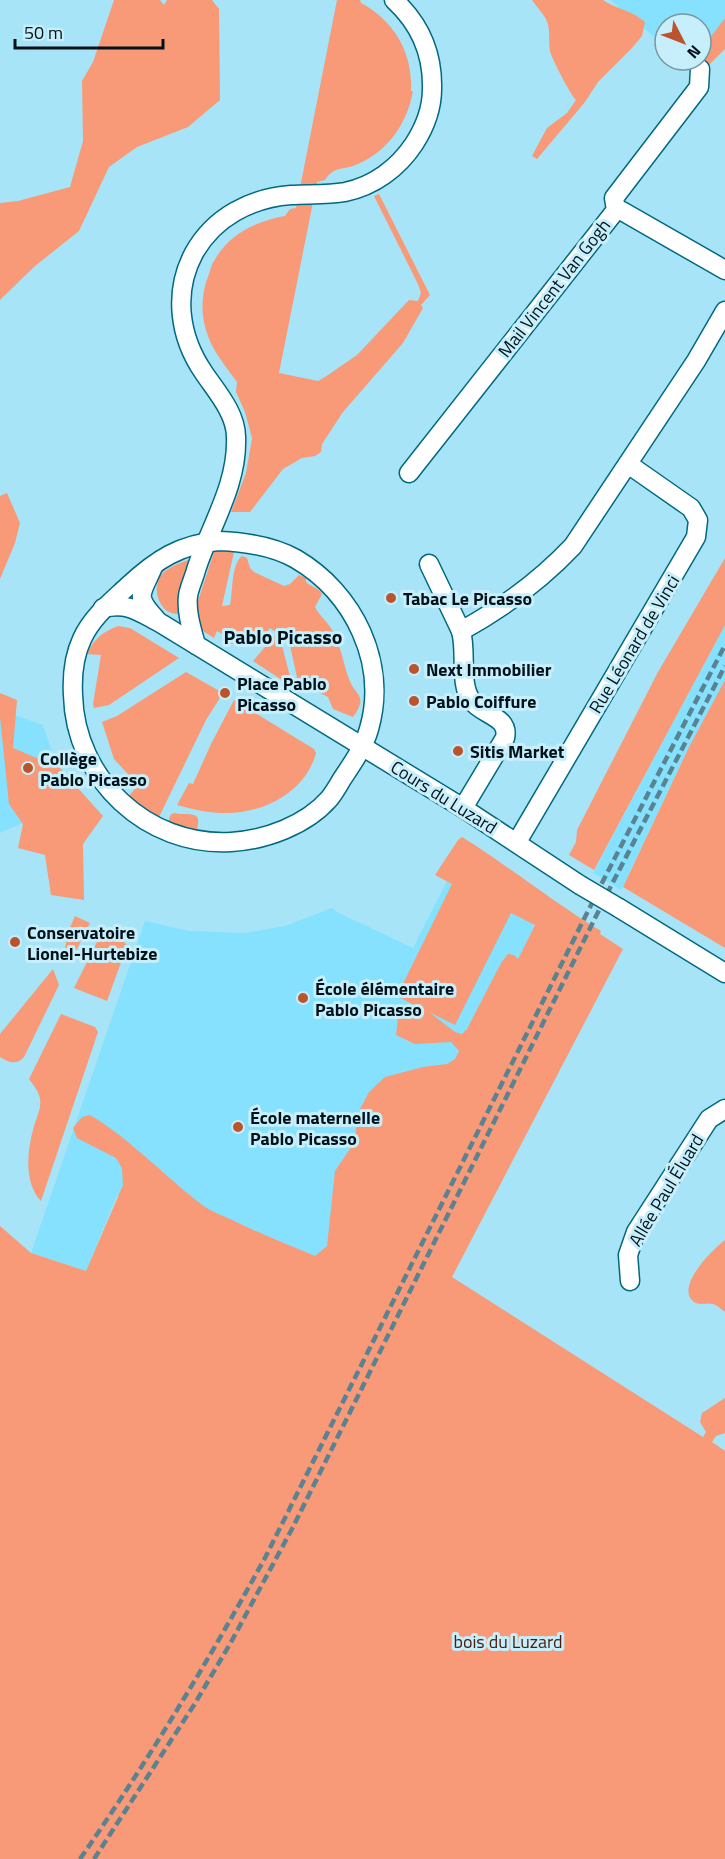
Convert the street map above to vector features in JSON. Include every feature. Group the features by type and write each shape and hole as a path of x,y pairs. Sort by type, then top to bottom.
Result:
{"street":[{"path":"196,645 190,620 188,596 205,542 229,488 236,462 237,434 229,412 191,352 184,332 181,307 182,290 189,263 204,237 215,226 246,205 275,196 348,191 376,180 407,155 426,123 432,75 431,62 422,35 414,21 394,0"},
{"name":"Mail Vincent Van Gogh","path":"409,472 616,210 614,198 699,87 700,72"},
{"path":"616,210 622,211 725,270"},
{"path":"460,631 492,614 561,559 573,546 696,361 725,311"},
{"name":"Rue Léonard de Vinci","path":"517,842 696,537 698,520 691,508 628,464"},
{"path":"205,542 240,542 268,547 295,559 319,574 338,593 353,614 372,663 374,689 369,731 330,798 301,820 280,831 259,838 232,842 207,842 183,837 154,826 128,808 109,791 94,770 75,722 72,684 76,661 82,639 103,608 155,563 176,550 205,542"},
{"name":"Cours du Luzard","path":"155,563 142,593 143,604 162,624"},
{"path":"429,564 463,641 465,689 471,701 506,726 507,733 463,808"},
{"name":"Cours du Luzard","path":"103,608 119,604 162,624 463,808 580,885 725,973"},
{"name":"Allée Paul Éluard","path":"630,1281 628,1255 636,1232 709,1119 725,1109"}],"shaded area":[{"path":"610,0 725,0 725,24 713,40 713,12 653,12 653,36"},
{"path":"725,625 725,680 689,747 621,890 593,873"},
{"name":"Collège Pablo Picasso","path":"0,710 43,725 59,773 75,800 0,833"},
{"path":"447,881 535,924 346,1321 117,1195 86,1271 31,1253 145,921 189,931 245,933 285,926 332,908 413,948"}],"green space":[{"path":"114,0 160,0 164,5 167,0 212,0 219,9 220,100 188,127 137,147 109,167 79,231 35,266 0,300 0,203 18,201 70,187 83,141 82,81 93,62"},
{"path":"337,0 360,0 392,29 405,52 411,77 411,91 413,91 400,127 385,146 365,161 334,171 325,180 317,182 279,373 318,381 357,355 409,300 418,301 421,293 418,284 374,196 379,194 430,295 421,305 423,308 403,343 343,412 322,444 321,452 315,456 302,458 283,469 250,512 231,512 246,473 252,438 245,412 236,392 237,382 216,353 205,328 202,305 204,289 212,264 227,243 244,230 264,221 285,216 290,209 296,208"},
{"path":"532,0 603,0 634,14 645,22 642,36 598,82 585,102 537,159 532,156 547,128 567,113 576,100 551,55 546,19"},
{"path":"725,18 725,49 713,61 713,34"},
{"path":"7,493 20,523 15,543 0,579 0,496"},
{"path":"226,548 234,552 222,606 230,605 234,572 242,556 247,558 254,572 284,586 290,584 299,575 306,578 306,582 322,594 315,607 335,636 349,679 359,696 360,704 353,717 333,709 328,697 298,682 289,641 279,634 291,680 288,684 253,661 277,633 270,628 263,637 227,645 222,634 217,631 214,638 200,629 197,604 214,552"},
{"path":"195,558 180,589 181,615 168,612 158,597 157,586 160,576 175,565"},
{"path":"725,558 725,625 594,870 569,855 576,842 577,830 658,672"},
{"path":"118,626 130,628 179,658 109,705 94,708 101,655 87,654 100,636"},
{"path":"186,672 223,693 206,720 159,817 128,797 138,785 114,759 102,722 117,716"},
{"path":"725,680 725,948 623,887 689,747"},
{"path":"0,693 17,700 13,748 60,768 103,816 83,844 84,900 51,895 45,855 18,848 23,824 9,804 0,717"},
{"path":"234,700 314,749 316,753 310,767 292,790 267,805 253,810 217,813 177,805 189,783 193,784"},
{"path":"171,814 191,814 197,817 197,830 193,833 169,823"},
{"name":"bois du Luzard","path":"462,837 480,848 601,931 600,934 623,949 452,1277 703,1437 706,1432 700,1422 702,1413 725,1398 725,1433 716,1436 712,1442 725,1451 725,1859 0,1859 0,1226 31,1253 86,1271 123,1185 122,1168 116,1158 77,1138 73,1128 82,1117 90,1115 135,1147 208,1209 315,1256 327,1246 335,1171 354,1143 359,1111 369,1092 385,1077 423,1067 447,1064 455,1059 459,1051 451,1042 415,1044 396,1035 398,1018 414,1005 397,996 452,884 435,875","holes":["511,913 535,925 518,959 508,954 501,963 467,1029 462,1034 455,1032 429,1012 455,1025"]},
{"path":"75,916 90,923 77,949 68,952 65,949 68,932"},
{"path":"104,928 120,936 127,946 107,1001 74,988"},
{"path":"53,969 59,985 24,1057 15,1062 3,1059 0,1057 0,1034"},
{"path":"61,1014 95,1027 98,1032 41,1201 32,1185 28,1167 31,1139 40,1103 36,1088 29,1079"},
{"path":"725,1240 725,1312 713,1304 694,1302 689,1295 689,1287 698,1269 712,1251"}],"railway":[{"path":"80,1859 177,1710 266,1556 604,879 725,645"},
{"path":"94,1859 194,1705 230,1644 293,1527 612,884 725,666"}],"place":[{"name":"Tabac Le Picasso","path":"391,598"},
{"name":"Next Immobilier","path":"414,669"},
{"name":"Place Pablo Picasso","path":"225,693"},
{"name":"Pablo Coiffure","path":"414,701"},
{"name":"Sitis Market","path":"458,751"},
{"name":"Collège Pablo Picasso","path":"28,768"},
{"name":"Conservatoire Lionel-Hurtebize","path":"15,942"},
{"name":"École élémentaire Pablo Picasso","path":"303,998"},
{"name":"École maternelle Pablo Picasso","path":"238,1127"}],"district":[{"name":"Pablo Picasso","path":"283,636"}]}
